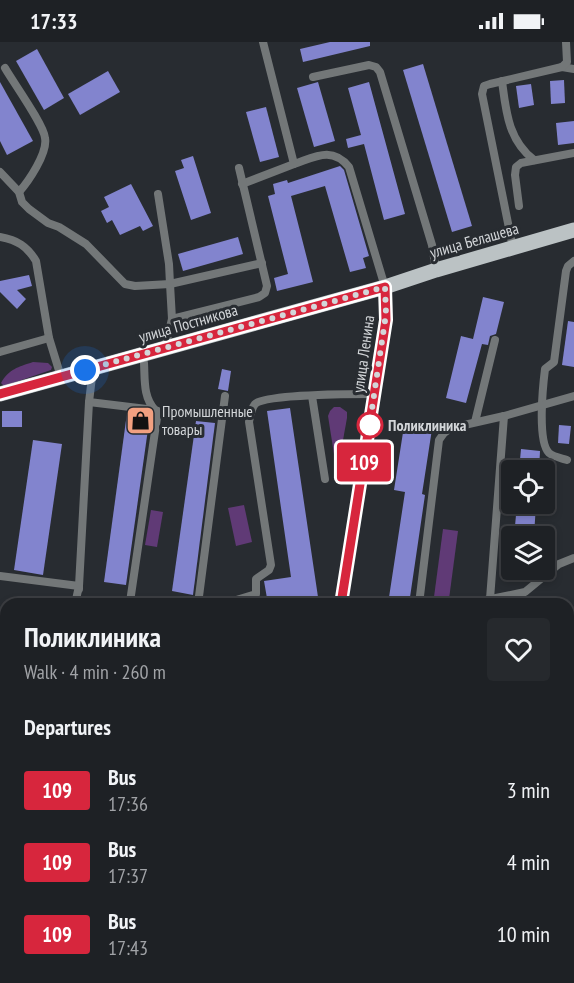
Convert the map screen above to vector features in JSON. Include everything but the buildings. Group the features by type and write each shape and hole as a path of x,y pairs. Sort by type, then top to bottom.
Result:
{"main road":[{"name":"улица Белашева","path":"385,287 436,270 574,231"},
{"name":"улица Постникова","path":"0,394 385,287"}],"street":[{"name":"улица Ленина","path":"342,598 386,314 385,287"}],"lane":[{"path":"263,42 294,164"},
{"path":"562,67 567,62 566,42"},
{"path":"313,77 369,65 376,67 380,72 432,245 436,270"},
{"path":"513,248 482,93 484,86 562,67 574,69"},
{"path":"5,68 46,138 40,159 27,183 19,192"},
{"path":"502,81 507,117 516,142 534,160"},
{"path":"519,206 516,167 521,163 574,153"},
{"path":"242,184 320,155 335,154 341,157 349,167 385,287"},
{"path":"172,319 259,297 265,293 267,286 238,168"},
{"path":"0,172 19,192 22,202 29,209 48,223 59,227 86,244 125,284 135,286 170,284 262,263"},
{"path":"158,194 169,264 172,319 165,348"},
{"path":"0,237 22,244 36,261 49,338 61,377"},
{"path":"567,460 550,453 545,446 541,405 545,369 554,362 566,271 574,261"},
{"path":"0,352 49,338"},
{"path":"475,422 495,340"},
{"path":"131,598 158,414 150,404 146,393 144,363"},
{"path":"76,598 79,586 92,377"},
{"path":"243,598 256,594 256,579 269,570 271,565 249,422 255,404 260,401 312,396 374,394"},
{"path":"199,598 225,396"},
{"path":"312,396 325,479"},
{"path":"420,598 439,440 444,433 451,428 574,396"},
{"path":"89,402 155,410"},
{"path":"490,598 504,416"},
{"path":"495,598 525,592 559,564 574,558"},
{"path":"0,576 79,586"},
{"path":"79,586 82,595"}],"shaded area":[{"path":"33,362 48,363 52,367 51,370 4,386 1,383 18,367"},
{"path":"334,407 340,407 347,412 337,473 328,416"},
{"path":"244,505 252,542 236,546 228,508"},
{"path":"151,510 163,512 157,547 145,545"},
{"path":"443,529 458,531 449,598 434,597"}],"bus line":[{"name":"109","path":"0,394 385,287 386,320 342,598"}],"place":[{"name":"Промышленные товары","path":"141,420"},
{"name":"Поликлиника","path":"370,425"}],"route":[{"path":"85,370 385,287 387,307 369,429 370,425"}]}
